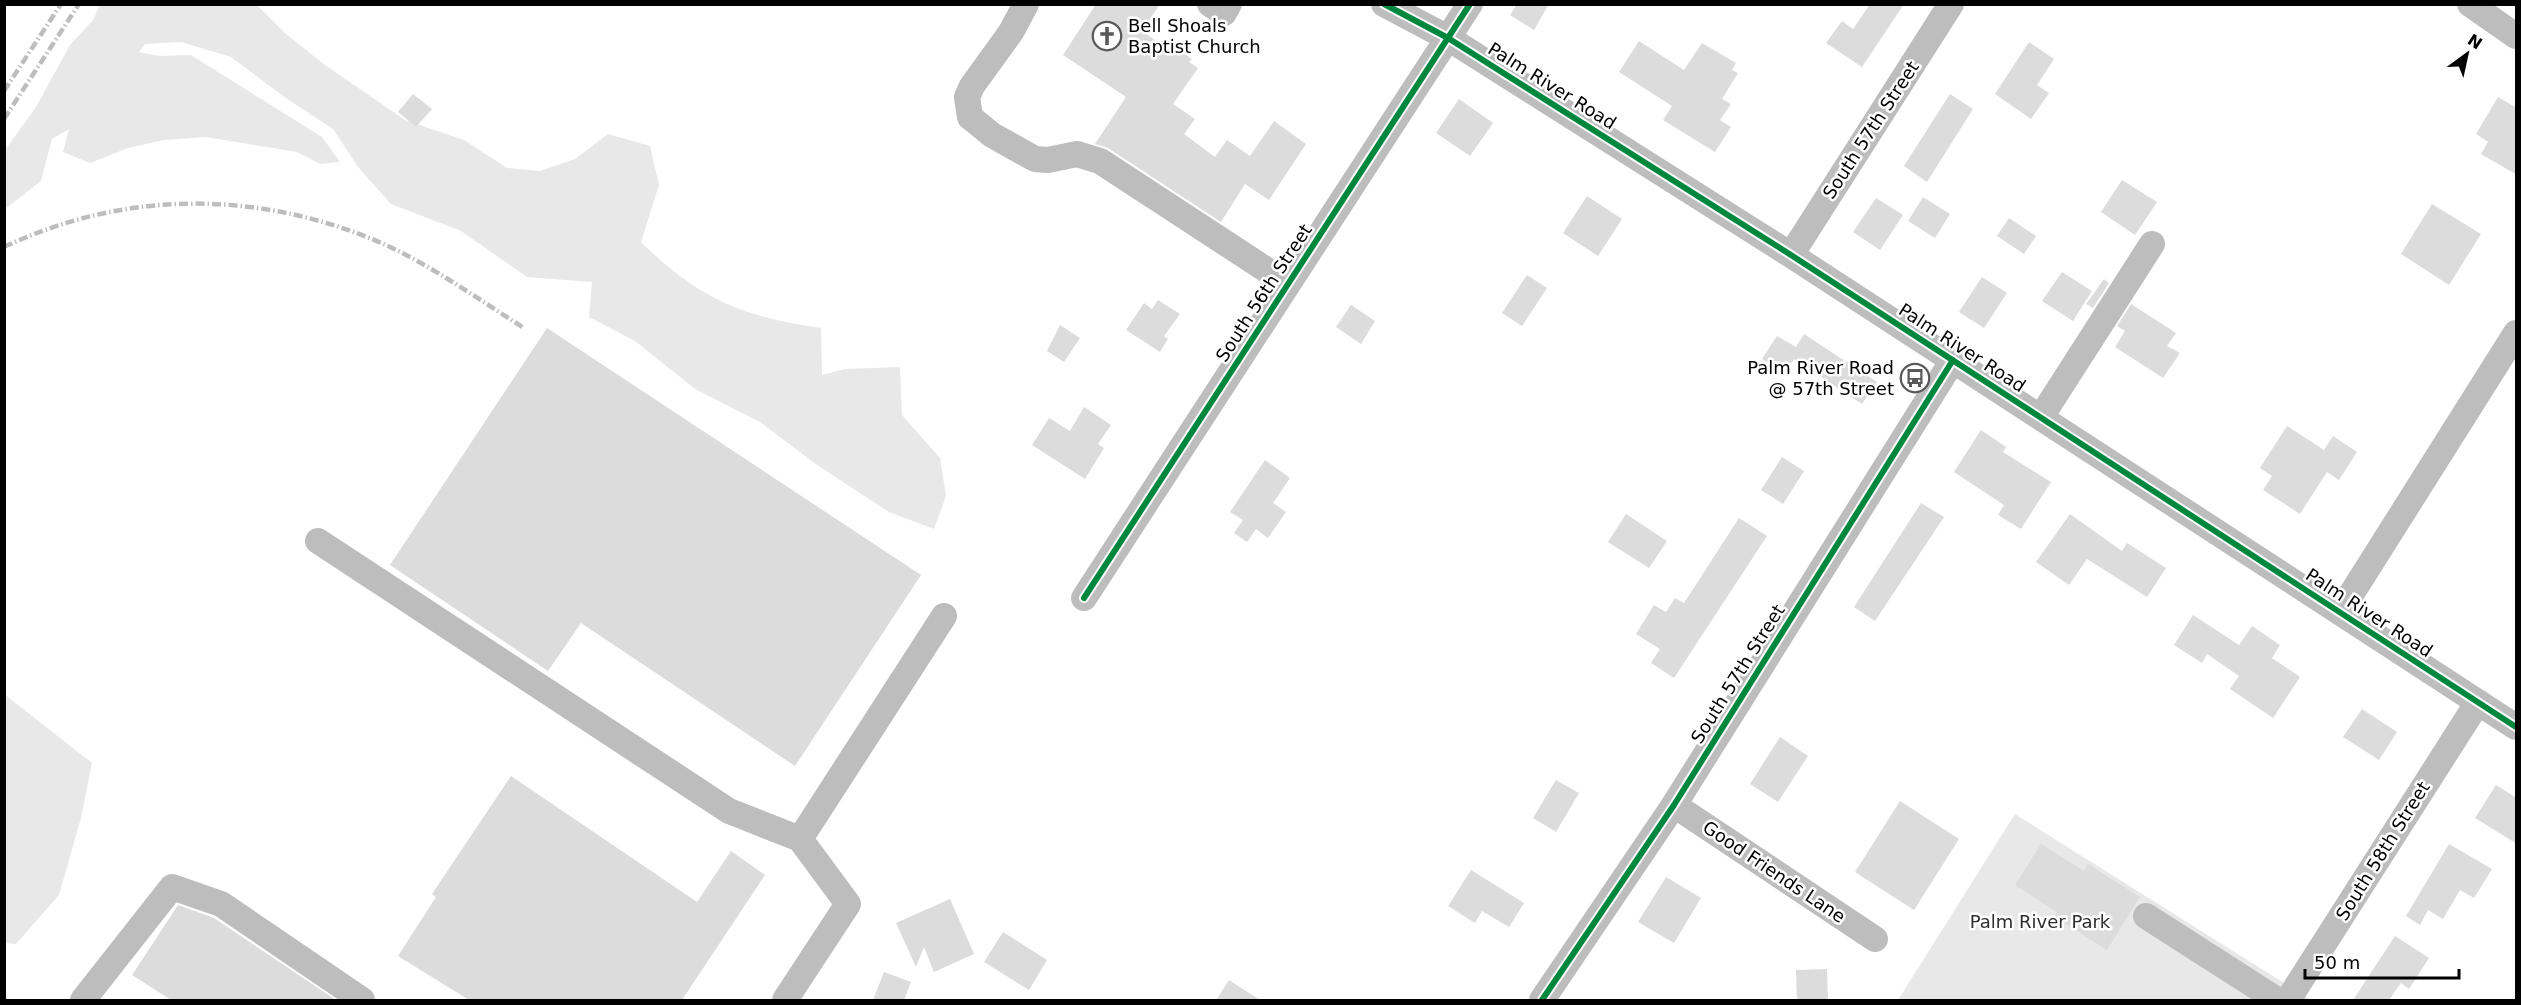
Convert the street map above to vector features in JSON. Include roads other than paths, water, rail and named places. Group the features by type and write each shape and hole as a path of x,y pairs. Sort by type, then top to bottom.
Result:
{"street":[{"path":"1026,4 1011,32 969,90 968,110 975,122 1013,149 1035,159 1048,160 1077,154 1100,161 1288,284"},
{"path":"1210,4 1224,13 1229,4"},
{"name":"Palm River Road","path":"1384,4 1448,38 1791,255 2517,727"},
{"name":"South 56th Street","path":"1084,598 1470,4"},
{"name":"South 57th Street","path":"1791,255 1951,4"},
{"path":"2470,4 2517,36"},
{"path":"2041,417 2152,244"},
{"path":"2340,612 2517,333"},
{"name":"South 57th Street","path":"1542,1000 1674,805 1953,360"},
{"path":"318,541 729,811 800,839 848,904 784,1000"},
{"path":"800,839 944,616"},
{"name":"South 58th Street","path":"2288,1000 2478,702"},
{"name":"Good Friends Lane","path":"1674,805 1875,939"},
{"path":"83,1000 172,886 221,904 362,1000"},
{"path":"2146,916 2277,1000"}],"railway":[{"path":"4,91 61,4"},
{"path":"4,119 79,4"},
{"path":"4,247 48,229 93,216 139,207 184,204 230,205 276,211 322,222 388,246 447,279 524,328"}],"place":[{"name":"Bell Shoals Baptist Church","path":"1107,36"},
{"name":"Palm River Road @ 57th Street","path":"1915,378"}],"park label":[{"name":"Palm River Park","path":"2040,922"}]}
